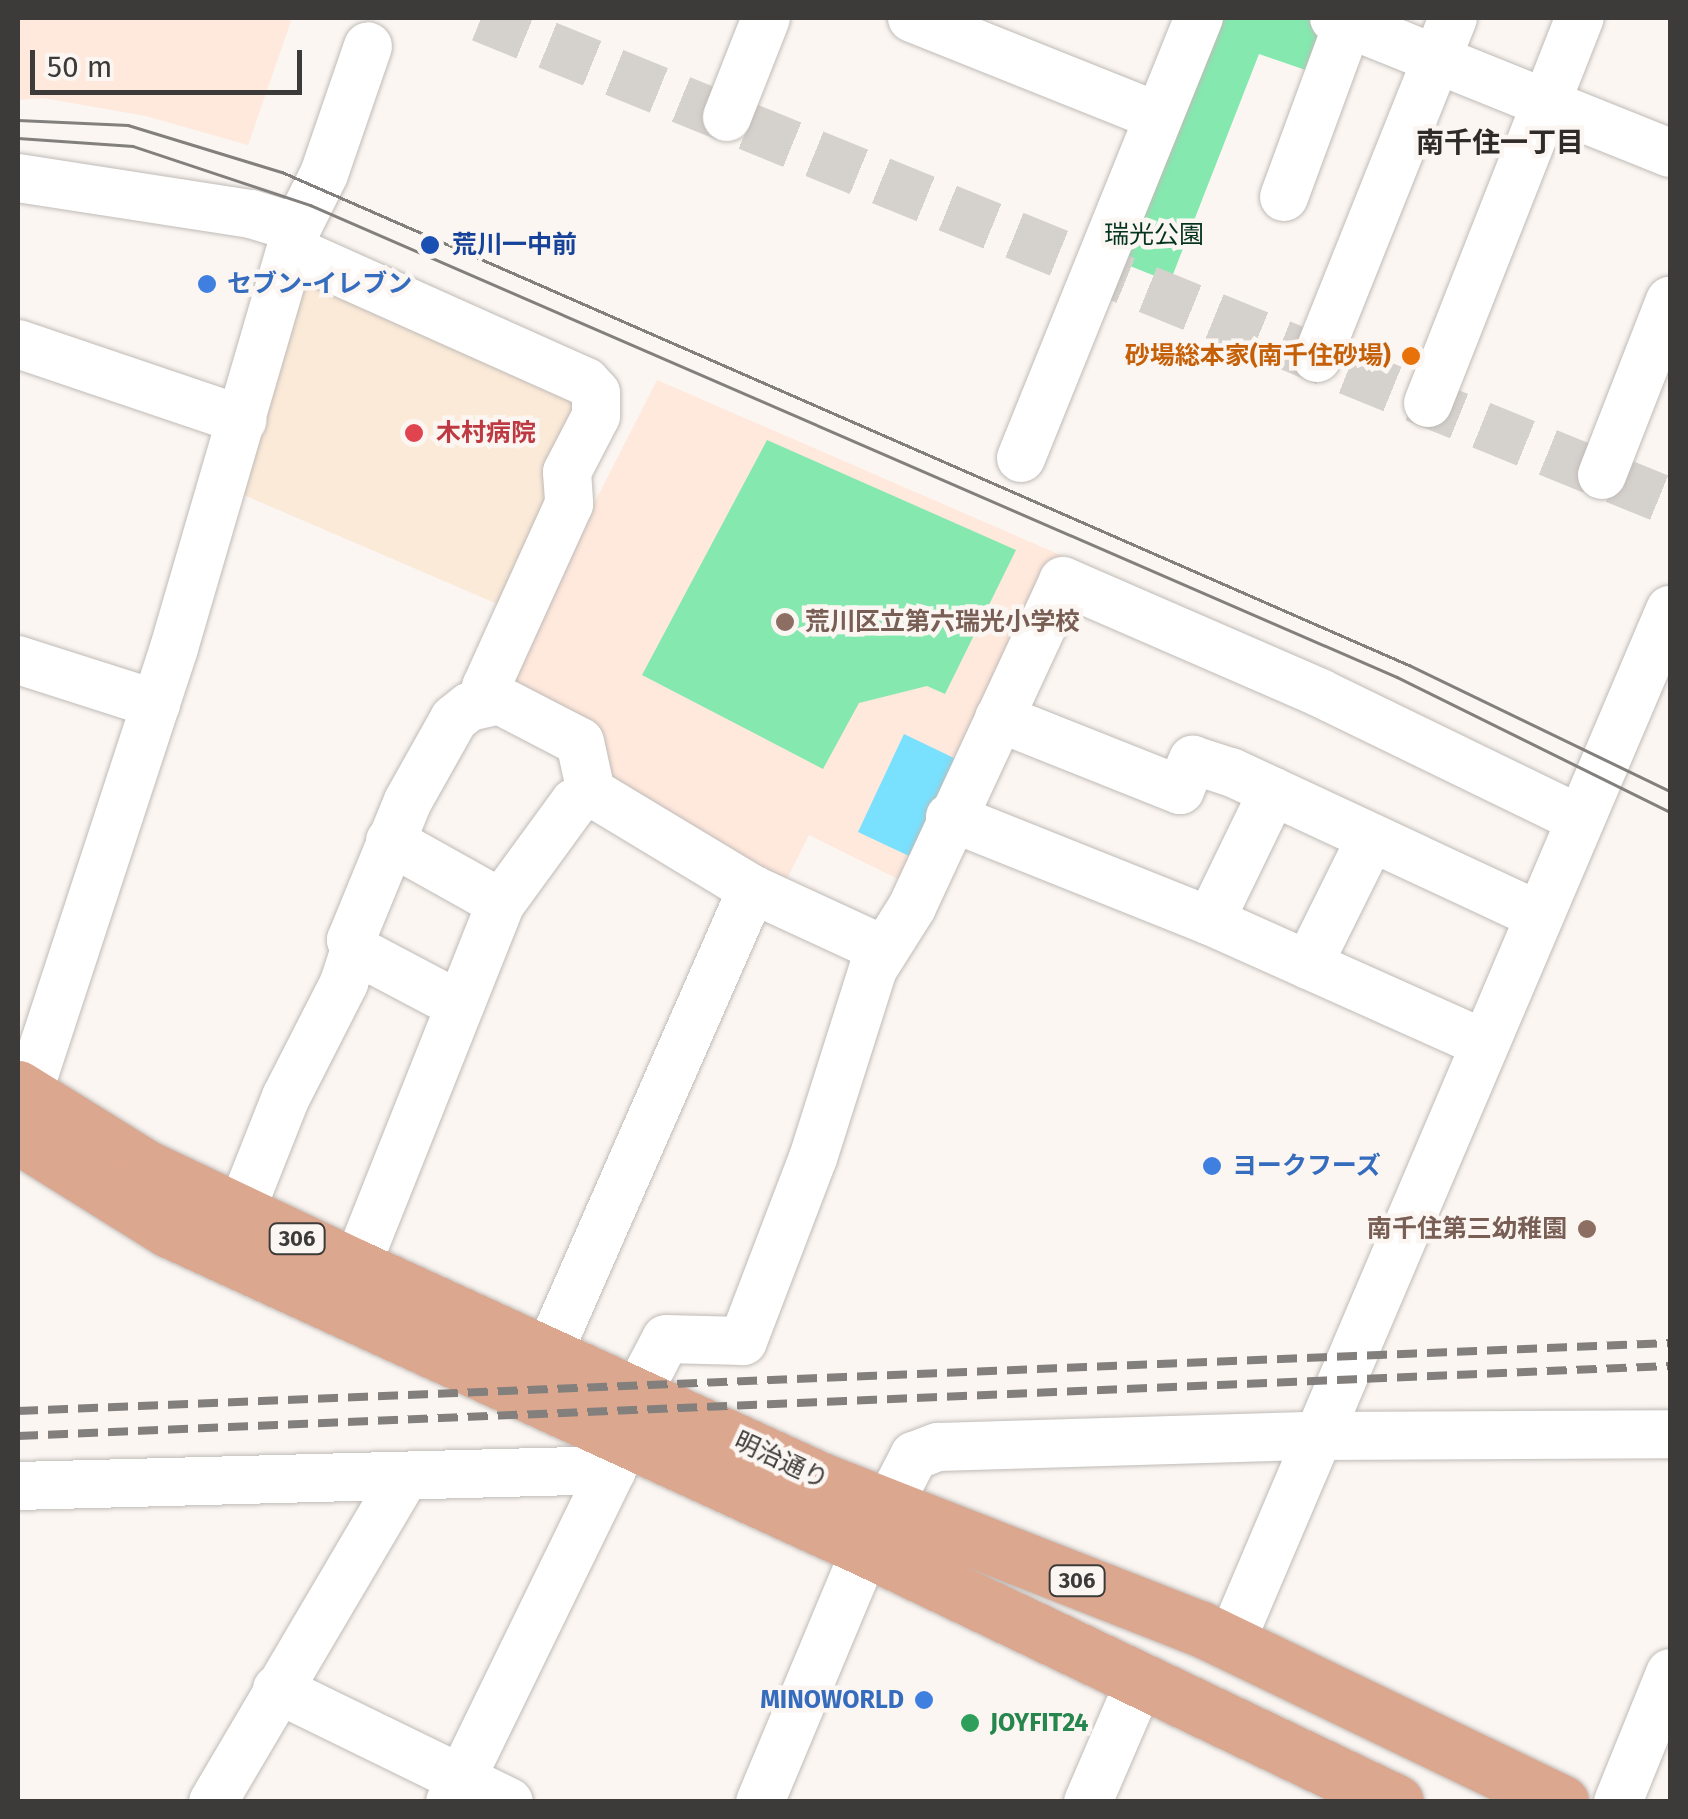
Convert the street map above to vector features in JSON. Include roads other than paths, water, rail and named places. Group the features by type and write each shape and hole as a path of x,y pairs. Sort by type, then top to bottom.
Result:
{"main road":[{"name":"明治通り","path":"20,1112 548,1354 623,1434"},
{"name":"明治通り","path":"20,1112 169,1230 623,1434 877,1528 1230,1644 1561,1802"},
{"name":"明治通り","path":"877,1528 1142,1679 1396,1802"}],"street":[{"path":"727,118 766,18"},
{"path":"912,18 1156,116"},
{"path":"1020,458 1100,270 1156,116 1199,18"},
{"path":"1428,404 1580,18"},
{"path":"1284,197 1341,20 1445,38 1544,102 1670,153"},
{"path":"1316,358 1445,38"},
{"path":"20,1112 156,704 294,239 324,174 368,46"},
{"path":"18,178 251,214 294,239 586,382 596,393 596,416 567,472 569,504 486,687 490,700 580,742 591,792 752,889 882,950"},
{"path":"1602,474 1670,301"},
{"path":"18,344 242,420"},
{"path":"456,1791 666,1339 743,1341 814,1158 882,950 912,906 950,817 1063,581 1320,692 1580,819"},
{"path":"1230,1644 1314,1436 1670,610"},
{"path":"18,660 156,704"},
{"path":"458,1004 355,950 351,940 390,841 454,718 490,700"},
{"path":"998,718 1180,790 1193,760 1273,790 1538,915"},
{"path":"1210,922 1273,790"},
{"path":"356,1267 432,1080 458,1004 502,903 574,803 591,792"},
{"path":"950,817 1210,922 1483,1043"},
{"path":"1308,965 1371,838"},
{"path":"390,841 502,903"},
{"path":"548,1354 752,889"},
{"path":"240,1213 355,950"},
{"path":"18,1486 404,1478 623,1434"},
{"path":"760,1802 877,1528 914,1456 938,1447 1314,1436 1670,1434"},
{"path":"212,1802 404,1478"},
{"path":"1618,1802 1670,1672"},
{"path":"1088,1802 1142,1679"},
{"path":"277,1689 456,1791 509,1802"}],"water":[{"path":"904,734 956,759 909,856 858,832"}],"tunnel":[{"path":"481,18 1670,502"}],"tram line":[{"path":"18,120 128,125 282,172 1409,665 1670,791"},
{"path":"18,138 133,146 310,205 1397,677 1670,812"}],"railway":[{"path":"18,1411 1670,1343"},
{"path":"18,1436 1670,1366"}],"place":[{"name":"荒川一中前","path":"430,245"},
{"name":"セブン-イレブン","path":"207,284"},
{"name":"砂場総本家(南千住砂場)","path":"1411,356"},
{"name":"木村病院","path":"414,433"},
{"name":"荒川区立第六瑞光小学校","path":"785,622"},
{"name":"ヨークフーズ","path":"1212,1166"},
{"name":"南千住第三幼稚園","path":"1587,1229"},
{"name":"MINOWORLD","path":"924,1700"},
{"name":"JOYFIT24","path":"970,1723"}],"district":[{"name":"南千住一丁目","path":"1500,143"}],"park label":[{"name":"瑞光公園","path":"1154,235"}]}
